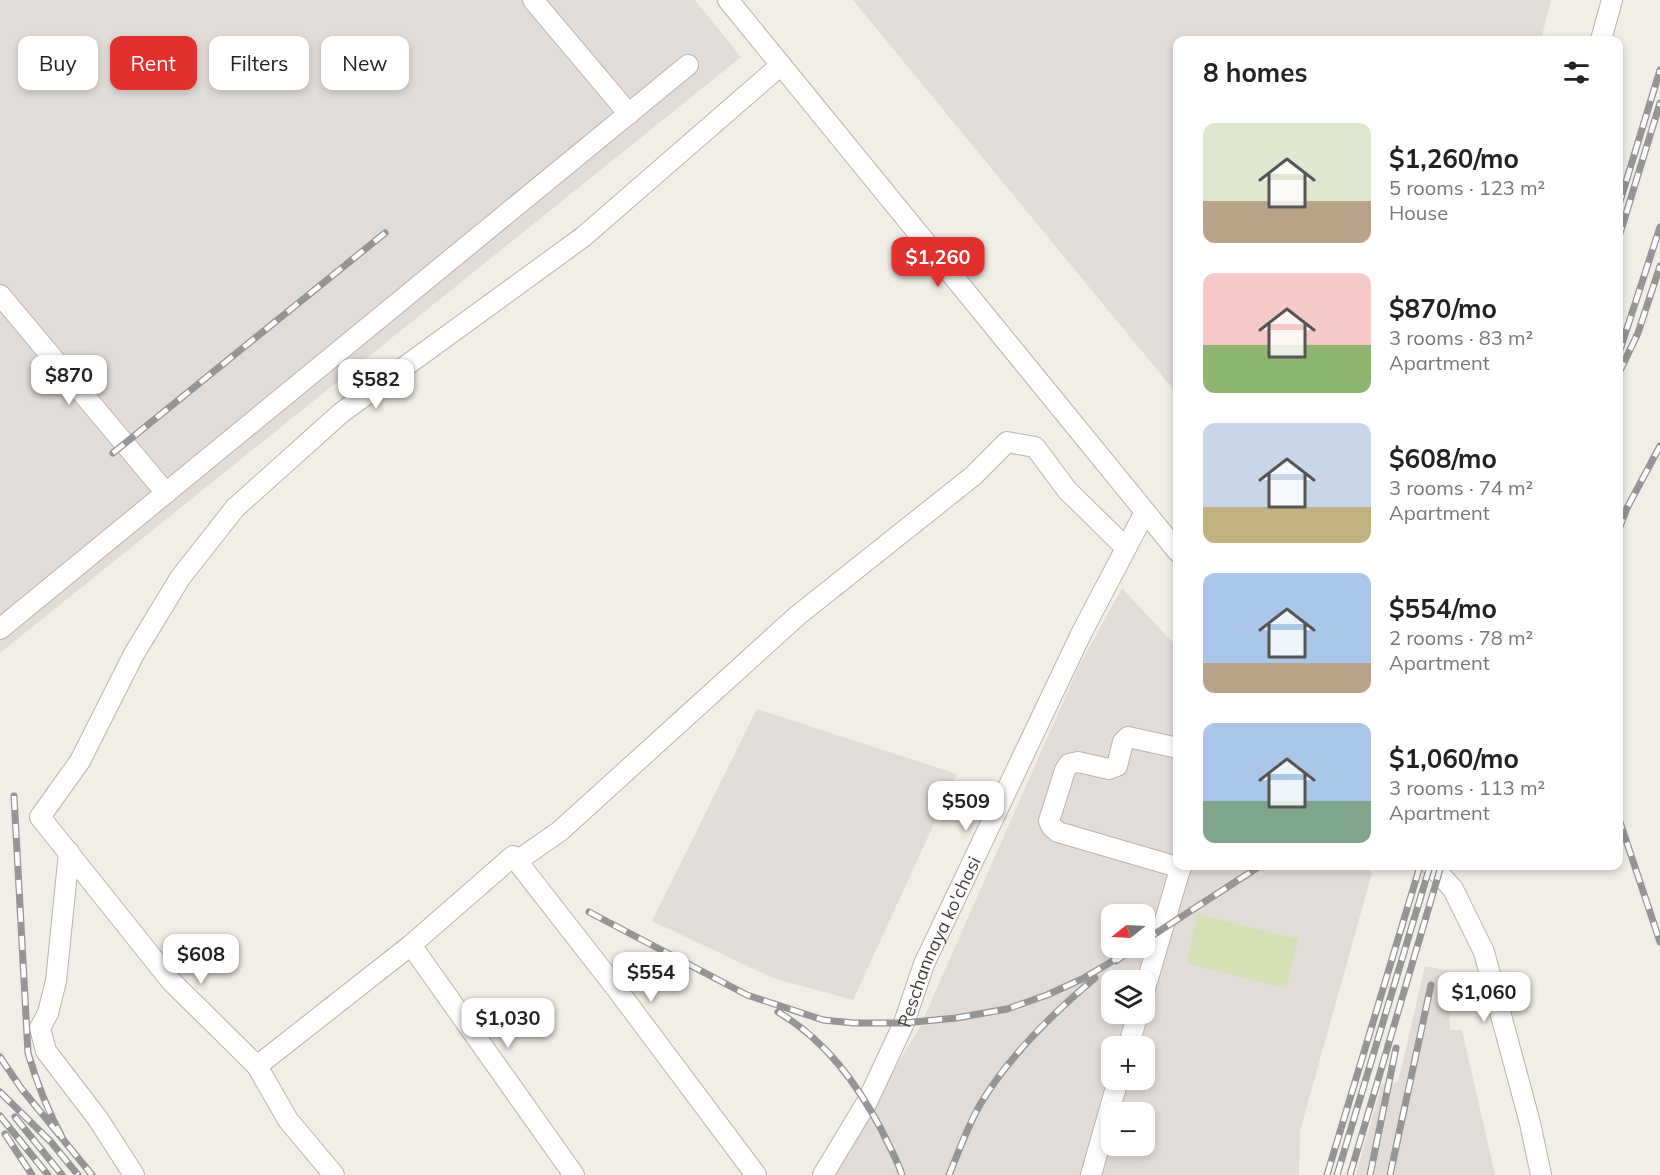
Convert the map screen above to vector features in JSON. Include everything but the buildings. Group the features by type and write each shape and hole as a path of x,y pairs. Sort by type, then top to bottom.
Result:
{"street":[{"path":"533,0 629,114"},
{"path":"728,0 1173,546"},
{"path":"1602,36 1612,0"},
{"path":"0,629 688,65"},
{"path":"334,1175 288,1120 256,1066 171,981 40,817 80,761 134,654 180,578 235,508 341,413 583,237 781,65"},
{"path":"0,294 166,493"},
{"path":"517,861 560,831 797,616 973,476 1007,442 1035,447 1068,490 1126,548"},
{"name":"Peschannaya ko'chasi","path":"823,1175 867,1102 904,1023 924,963 1082,632 1145,512"},
{"path":"1173,747 1128,737 1123,741 1117,766 1110,770 1078,762 1069,764 1049,820 1058,832 1173,865"},
{"path":"69,852 56,981 48,1013 40,1028 46,1051 98,1119 134,1175"},
{"path":"256,1066 411,945 513,856 616,988 756,1175"},
{"path":"1151,970 1180,870"},
{"path":"1435,870 1452,889 1484,952 1530,1123 1540,1175"},
{"path":"411,945 574,1175"},
{"path":"1091,1175 1115,1090"}],"shaded area":[{"path":"0,0 695,0 741,57 0,653"},
{"path":"853,0 1551,0 1542,36 1173,36 1173,389"},
{"path":"1122,588 1173,643 1173,870 1369,870 1372,873 1300,1131 1299,1175 829,1175 919,1029 1078,668"},
{"path":"757,709 957,774 853,1000 773,978 652,921"},
{"path":"1425,966 1449,971 1450,1030 1462,1030 1495,1175 1356,1175 1382,1084 1398,1082"}],"green space":[{"path":"1198,914 1298,939 1286,988 1186,963"}],"railway":[{"path":"1623,192 1660,70"},
{"path":"1623,224 1660,103"},
{"path":"1623,341 1660,227"},
{"path":"113,453 385,233"},
{"path":"1623,364 1638,333 1660,266"},
{"path":"1623,519 1660,446"},
{"path":"14,796 28,1053 43,1097 63,1139"},
{"path":"1623,831 1660,942"},
{"path":"1155,934 1254,870"},
{"path":"1327,1175 1419,870"},
{"path":"1337,1175 1429,870"},
{"path":"1350,1175 1440,870"},
{"path":"589,912 747,995 823,1020 854,1023 904,1023 956,1018 1007,1009 1047,995 1082,979 1118,958"},
{"path":"1116,961 1120,958"},
{"path":"949,1175 976,1111 992,1085 1018,1052 1063,1006 1095,978"},
{"path":"1390,1175 1431,985"},
{"path":"778,1012 810,1035 838,1063 861,1095 881,1129 902,1175"},
{"path":"1370,1175 1396,1048"},
{"path":"0,1057 21,1088 92,1175"},
{"path":"0,1092 51,1142 78,1175"},
{"path":"0,1116 48,1175"},
{"path":"15,1117 62,1175"},
{"path":"5,1134 32,1175"}]}
